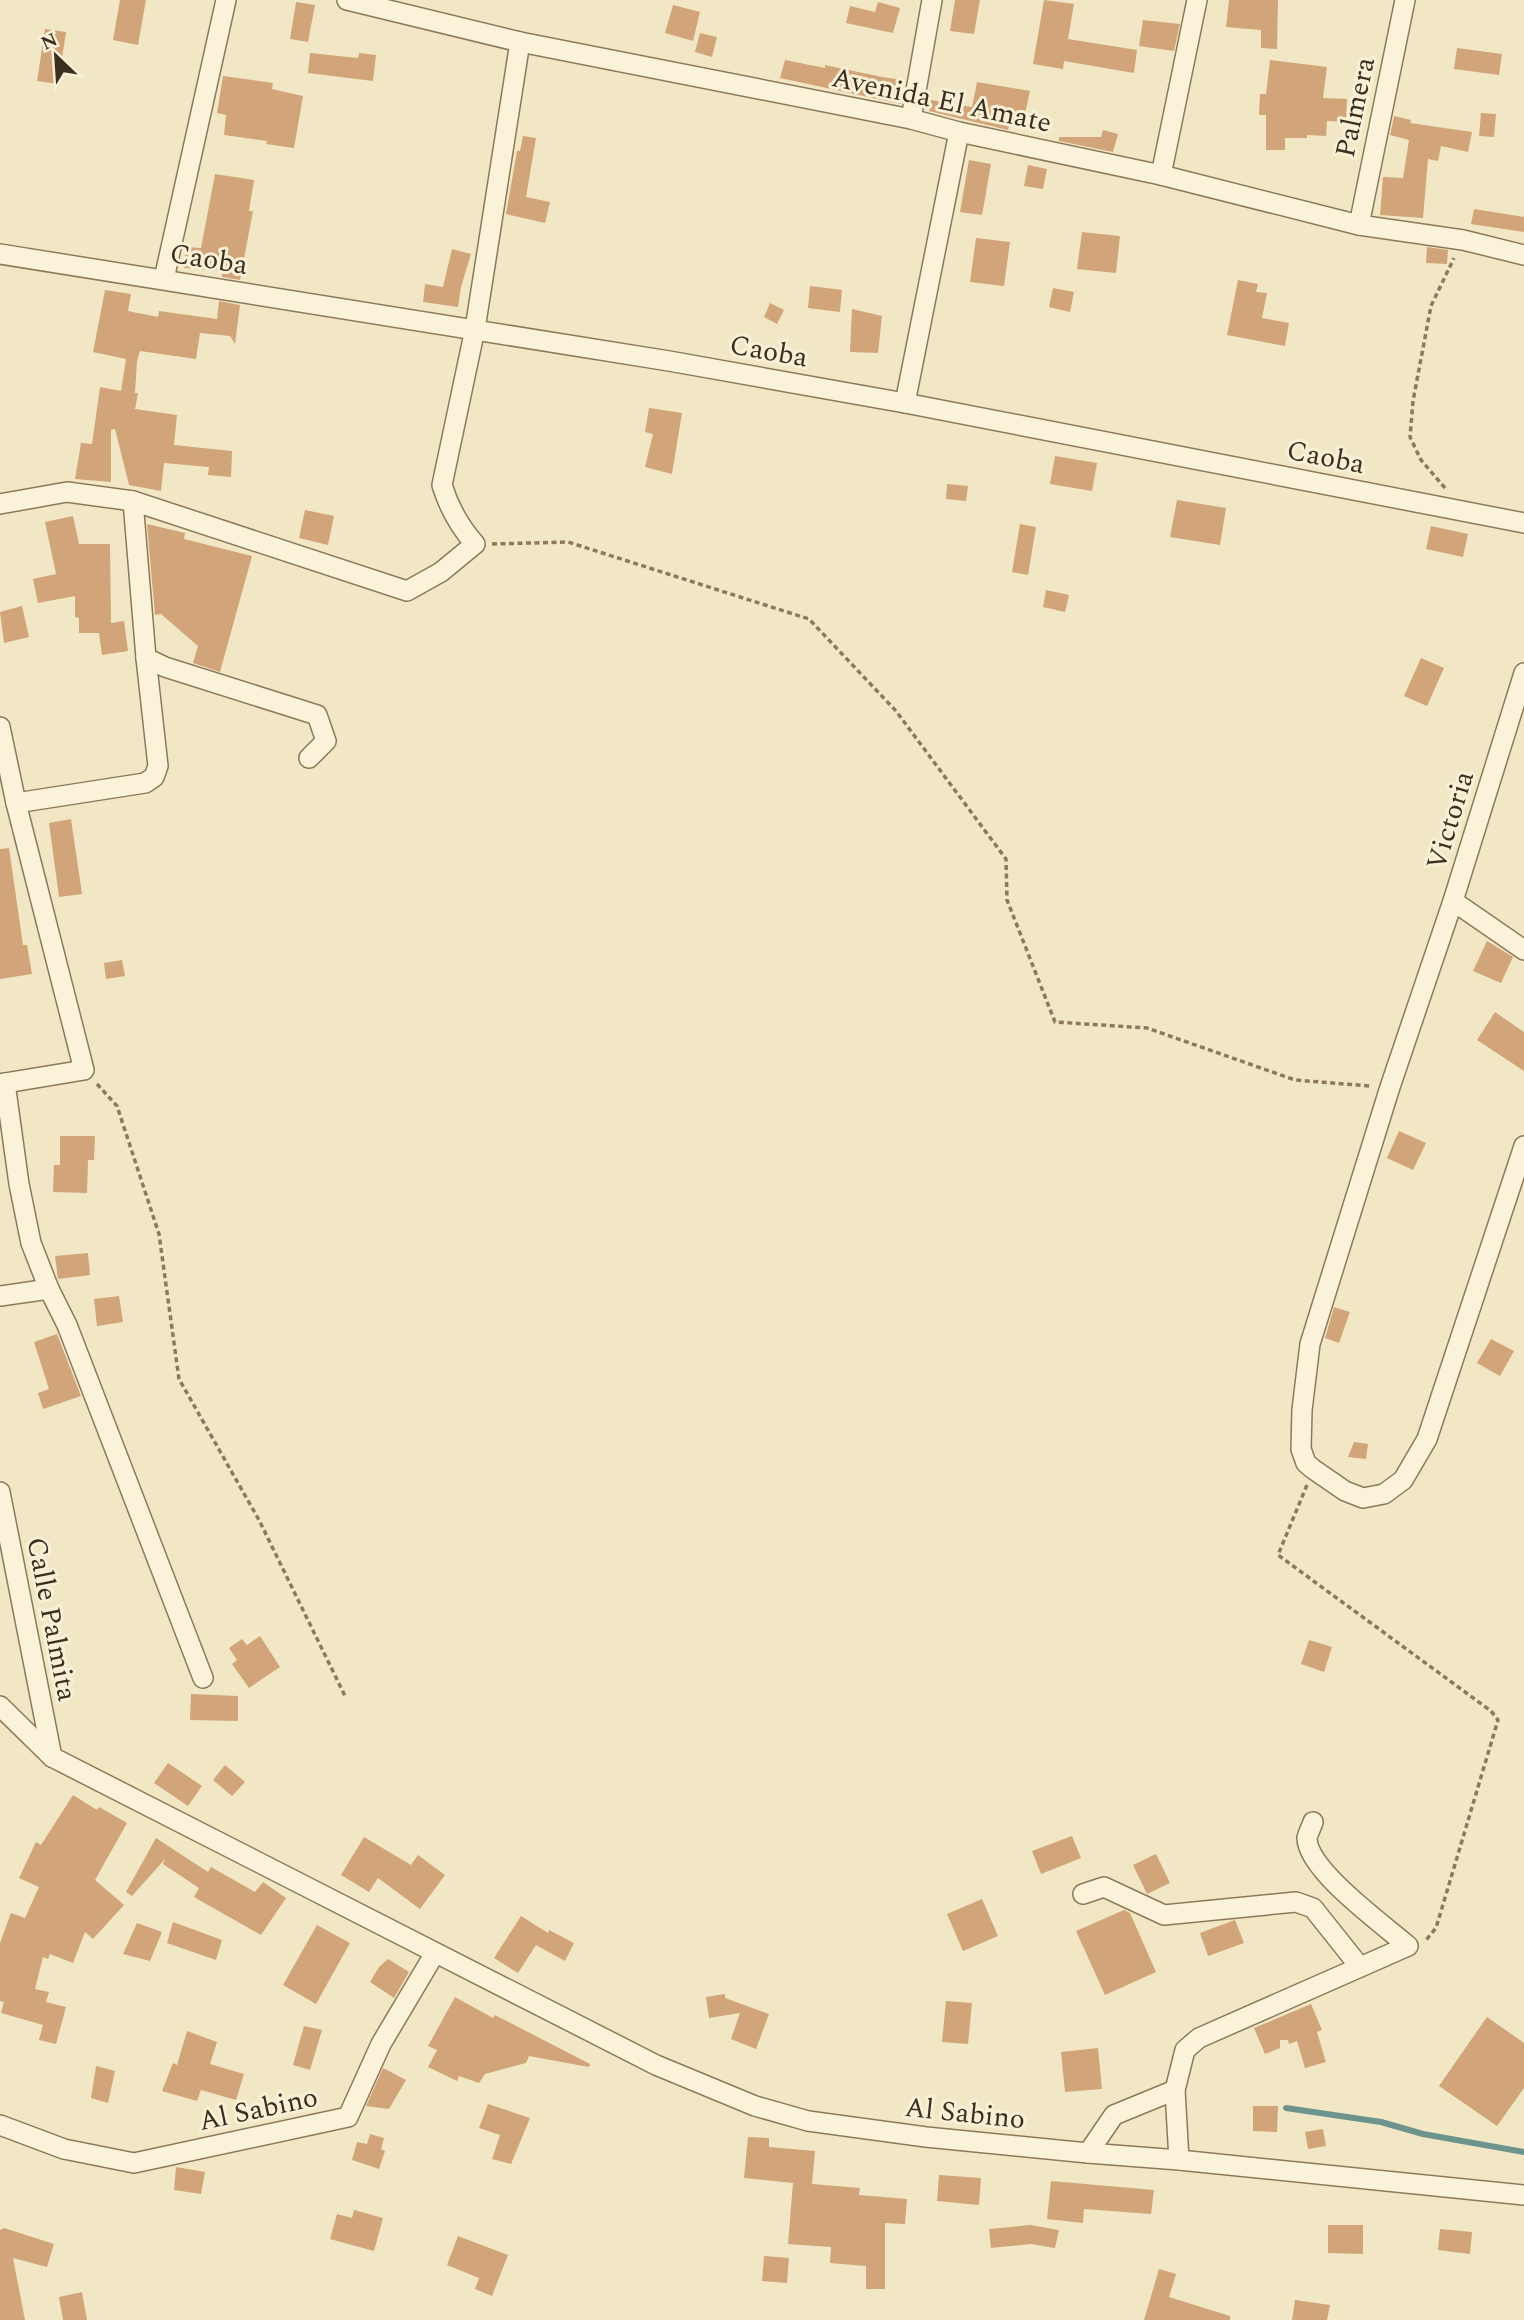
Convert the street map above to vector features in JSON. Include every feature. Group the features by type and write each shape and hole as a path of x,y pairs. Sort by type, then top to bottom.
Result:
{"street":[{"path":"164,279 226,0"},
{"name":"Avenida El Amate","path":"347,0 520,42 911,119 959,132 1161,175 1359,225 1463,240 1524,255"},
{"path":"911,119 932,0"},
{"path":"1161,175 1197,0"},
{"name":"Palmera","path":"1359,225 1405,0"},
{"path":"0,504 67,492 133,501 407,591 441,572 475,544 455,517 442,485 475,329 520,42"},
{"path":"905,403 959,132"},
{"name":"Caoba","path":"0,254 475,329 905,403 1524,523"},
{"path":"16,803 145,783 154,777 158,766 133,501"},
{"path":"146,658 165,667 317,715 326,741 309,758"},
{"name":"Victoria","path":"1524,673 1453,901 1524,950"},
{"path":"0,727 16,803 84,1070 2,1083 31,1243 67,1325 204,1678"},
{"path":"1453,901 1390,1087 1310,1344 1302,1410 1301,1449 1306,1463 1345,1491 1363,1498 1384,1494 1404,1480 1427,1439 1524,1146"},
{"path":"0,1296 49,1289"},
{"name":"Calle Palmita","path":"0,1492 52,1757"},
{"name":"Al Sabino","path":"0,1706 52,1757 656,2065 755,2106 808,2121 926,2137 1524,2195"},
{"path":"1179,2160 1175,2090 1185,2050 1199,2038 1408,1946 1334,1884 1313,1856 1307,1838 1313,1822"},
{"path":"1083,1894 1104,1887 1164,1915 1296,1902 1313,1908 1360,1967"},
{"name":"Al Sabino","path":"0,2124 64,2149 134,2163 348,2117 381,2044 435,1953"},
{"path":"1088,2153 1114,2115 1175,2090"}],"path":[{"path":"1463,240 1430,306 1413,401 1410,437 1421,460 1464,511"},
{"path":"475,544 568,541 809,619 896,711 1006,859 1007,900 1055,1022 1147,1028 1295,1080 1390,1087"},
{"path":"84,1070 117,1107 159,1234 179,1379 258,1520 346,1698"},
{"path":"1313,1469 1278,1555 1491,1711 1498,1720 1436,1928 1424,1941 1408,1946"}],"building":[{"path":"120,0 146,0 138,45 113,40"},
{"path":"955,0 980,0 974,34 950,31"},
{"path":"1044,0 1074,4 1068,39 1137,50 1134,73 1064,61 1063,69 1033,64"},
{"path":"1229,0 1278,0 1277,49 1261,48 1261,30 1226,27"},
{"path":"296,2 315,5 308,42 290,39"},
{"path":"878,2 900,8 893,33 846,23 850,6 875,12"},
{"path":"673,5 700,12 693,41 665,33"},
{"path":"1143,20 1180,24 1174,51 1139,46"},
{"path":"45,29 66,32 58,84 37,81"},
{"path":"700,33 717,37 712,57 695,52"},
{"path":"1457,48 1502,54 1499,75 1454,69"},
{"path":"310,53 358,58 359,53 376,55 373,81 308,73"},
{"path":"785,60 904,80 901,104 780,78"},
{"path":"1270,60 1327,67 1323,98 1347,99 1346,122 1327,121 1326,136 1285,138 1285,150 1266,150 1266,115 1259,115 1260,94 1266,94"},
{"path":"223,76 273,83 272,89 303,96 294,148 224,135 226,115 217,113"},
{"path":"977,82 1030,91 1023,123 1010,121 1008,130 929,111 931,100 972,107"},
{"path":"1481,113 1496,114 1494,137 1479,136"},
{"path":"1394,116 1411,120 1410,123 1472,132 1468,152 1441,146 1438,161 1428,159 1423,218 1380,215 1383,177 1403,178 1409,140 1390,135"},
{"path":"1103,130 1118,134 1113,152 1059,141 1059,137 1101,137"},
{"path":"523,136 536,138 526,197 550,202 545,223 506,214 517,151 520,151"},
{"path":"969,160 991,164 982,215 960,212"},
{"path":"1028,165 1047,169 1043,189 1024,186"},
{"path":"215,174 254,180 249,211 253,211 240,280 222,277 222,271 184,268 186,247 201,248"},
{"path":"1474,209 1524,217 1524,232 1471,224"},
{"path":"1082,232 1120,236 1116,273 1077,269"},
{"path":"976,238 1010,242 1004,286 970,282"},
{"path":"1427,247 1448,250 1447,264 1426,263"},
{"path":"452,249 471,254 458,307 423,302 425,284 443,287"},
{"path":"1238,280 1258,284 1256,292 1267,293 1262,318 1289,323 1285,346 1227,335"},
{"path":"810,286 842,290 840,312 808,308"},
{"path":"1053,288 1074,292 1070,312 1049,307"},
{"path":"105,290 131,294 128,311 158,317 159,311 217,319 219,301 240,305 235,344 230,336 200,333 196,359 140,351 135,393 138,393 135,409 177,415 174,445 232,451 231,477 208,475 209,467 164,463 161,491 129,485 115,429 111,430 111,482 75,479 81,443 92,444 100,387 121,391 126,359 93,352"},
{"path":"770,303 784,310 777,324 764,317"},
{"path":"852,309 882,316 878,353 850,352"},
{"path":"649,408 682,413 672,474 645,467 653,434 645,432"},
{"path":"1055,456 1097,463 1092,491 1050,484"},
{"path":"947,484 968,486 966,501 946,499"},
{"path":"1177,500 1226,508 1220,545 1170,537"},
{"path":"305,510 334,516 328,545 299,538"},
{"path":"73,516 79,544 110,544 111,623 124,621 128,651 102,655 99,633 79,633 79,618 75,617 75,596 38,603 33,579 56,574 45,522"},
{"path":"147,524 185,533 184,539 252,556 220,672 193,663 198,646 161,614 155,615"},
{"path":"1020,524 1036,527 1028,575 1012,572"},
{"path":"1431,526 1468,534 1463,557 1426,549"},
{"path":"1046,590 1069,595 1065,612 1043,607"},
{"path":"22,606 29,637 4,643 0,612"},
{"path":"1421,658 1444,668 1427,706 1404,696"},
{"path":"71,819 82,894 59,897 49,823"},
{"path":"9,848 23,945 27,945 32,974 0,979 0,849"},
{"path":"1487,941 1513,957 1501,983 1473,971"},
{"path":"122,960 125,976 106,979 104,963"},
{"path":"1495,1012 1524,1032 1524,1071 1477,1040"},
{"path":"1399,1131 1426,1143 1413,1170 1387,1158"},
{"path":"60,1136 95,1136 94,1160 88,1160 87,1193 53,1192 54,1165 60,1165"},
{"path":"88,1253 90,1275 58,1279 55,1256"},
{"path":"119,1296 123,1322 97,1326 94,1299"},
{"path":"1334,1307 1350,1312 1339,1343 1325,1338"},
{"path":"57,1334 81,1396 43,1409 38,1393 49,1389 34,1342"},
{"path":"1491,1339 1514,1351 1500,1376 1477,1363"},
{"path":"1354,1442 1368,1444 1366,1459 1348,1457"},
{"path":"260,1636 280,1667 249,1688 232,1664 237,1660 229,1648 242,1639 247,1645"},
{"path":"1309,1640 1332,1647 1324,1672 1301,1664"},
{"path":"191,1694 238,1696 238,1721 190,1720"},
{"path":"168,1763 202,1786 188,1806 154,1783"},
{"path":"225,1765 245,1782 232,1796 213,1780"},
{"path":"73,1795 97,1810 99,1807 127,1823 95,1880 124,1905 93,1939 85,1932 73,1963 50,1954 48,1959 43,1957 35,1989 49,1992 46,2002 66,2007 56,2044 39,2040 43,2025 1,2013 4,2002 0,2001 0,1943 11,1913 25,1918 39,1887 19,1878 36,1842 41,1845"},
{"path":"1072,1836 1081,1858 1041,1874 1032,1851"},
{"path":"364,1837 411,1865 418,1855 445,1875 420,1909 378,1878 369,1892 341,1875"},
{"path":"156,1838 208,1872 211,1867 255,1892 263,1882 286,1898 261,1935 194,1897 199,1888 163,1864 165,1859 132,1896 126,1892"},
{"path":"1156,1854 1170,1883 1147,1894 1133,1865"},
{"path":"982,1899 998,1936 963,1951 947,1914"},
{"path":"1124,1910 1130,1913 1156,1972 1105,1995 1076,1931"},
{"path":"521,1916 548,1933 549,1930 574,1943 565,1961 536,1945 518,1973 494,1958"},
{"path":"1235,1920 1244,1943 1208,1956 1200,1933"},
{"path":"173,1922 222,1940 216,1960 167,1943"},
{"path":"137,1923 162,1932 150,1961 123,1954"},
{"path":"317,1925 350,1943 316,2004 283,1985"},
{"path":"388,1959 409,1972 394,1998 370,1982 379,1967"},
{"path":"725,1994 725,1998 769,2014 756,2049 731,2039 740,2013 709,2018 706,1997"},
{"path":"455,1997 590,2064 589,2067 529,2056 526,2063 485,2074 479,2083 459,2076 457,2081 428,2067 437,2050 428,2046"},
{"path":"946,2001 972,2003 968,2044 942,2042"},
{"path":"1311,2004 1322,2030 1317,2032 1326,2062 1305,2068 1297,2041 1289,2044 1288,2040 1280,2040 1280,2048 1265,2054 1254,2028"},
{"path":"1487,2017 1524,2043 1524,2088 1497,2126 1439,2086"},
{"path":"304,2026 322,2030 310,2070 293,2065"},
{"path":"187,2031 217,2042 210,2064 244,2074 236,2100 201,2090 197,2101 162,2091 173,2063 177,2065"},
{"path":"1098,2048 1102,2089 1065,2092 1061,2052"},
{"path":"96,2066 115,2071 108,2103 91,2098"},
{"path":"383,2068 406,2080 389,2109 366,2106"},
{"path":"488,2104 530,2118 511,2164 492,2159 500,2135 479,2128"},
{"path":"1253,2106 1278,2106 1277,2132 1253,2131"},
{"path":"1323,2129 1326,2146 1308,2149 1305,2132"},
{"path":"370,2134 384,2138 381,2149 385,2151 379,2169 352,2160 357,2142 367,2144"},
{"path":"748,2137 769,2138 769,2147 815,2151 812,2184 860,2188 859,2195 907,2199 905,2224 885,2223 885,2289 866,2289 866,2266 830,2263 831,2247 788,2244 793,2183 744,2178"},
{"path":"176,2167 205,2172 201,2194 174,2190"},
{"path":"939,2175 981,2178 979,2205 937,2201"},
{"path":"1051,2181 1154,2190 1151,2214 1084,2209 1083,2223 1047,2219"},
{"path":"354,2210 383,2218 374,2251 330,2239 337,2214 352,2218"},
{"path":"1030,2225 1059,2230 1055,2248 1031,2244 991,2248 989,2229"},
{"path":"1328,2225 1363,2225 1363,2254 1328,2253"},
{"path":"4,2228 54,2244 47,2267 13,2258 25,2320 0,2320 0,2230"},
{"path":"1440,2229 1472,2232 1470,2254 1438,2250"},
{"path":"458,2236 508,2255 492,2296 475,2289 479,2278 447,2265"},
{"path":"764,2256 789,2258 787,2283 762,2281"},
{"path":"1159,2269 1176,2274 1169,2297 1230,2316 1230,2320 1144,2320"},
{"path":"82,2292 87,2320 63,2320 59,2297"},
{"path":"1295,2300 1330,2305 1327,2320 1292,2320"}],"waterway":[{"path":"1286,2108 1381,2122 1423,2134 1524,2152"}]}
